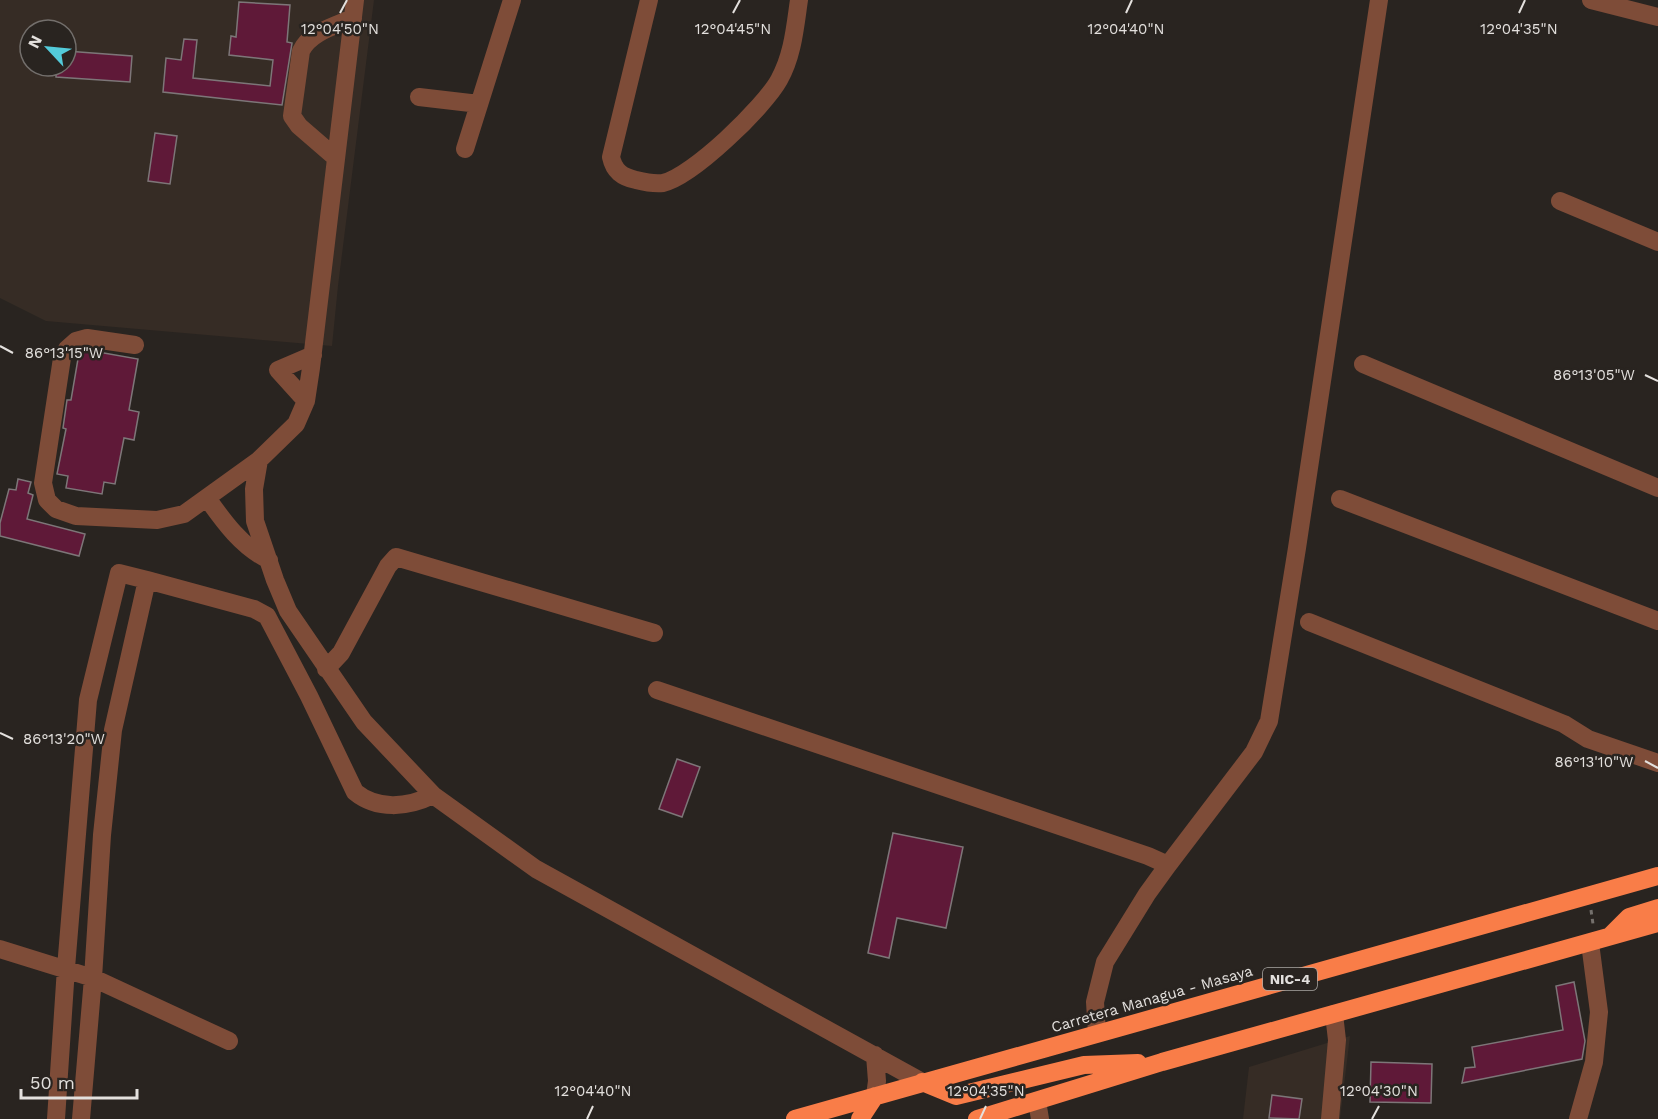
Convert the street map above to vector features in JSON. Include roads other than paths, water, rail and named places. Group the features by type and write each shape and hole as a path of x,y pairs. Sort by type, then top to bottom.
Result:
{"highway":[{"name":"Carretera Managua - Masaya","path":"795,1119 1658,876"},
{"path":"1599,940 1625,920 1658,908"},
{"path":"978,1119 1038,1110 1162,1062 1658,923"},
{"path":"922,1082 956,1096 1084,1065 1162,1062"},
{"path":"860,1119 875,1096"}],"street":[{"path":"465,149 512,0"},
{"path":"649,0 611,157 614,167 625,178 662,183 685,173 715,149 778,83 789,60 799,0"},
{"path":"1097,1033 1095,1002 1106,962 1147,894 1254,752 1269,721 1379,0"},
{"path":"1591,0 1658,17"},
{"path":"336,158 299,126 292,116 301,51 305,43 354,9"},
{"path":"135,345 87,338 76,341 62,358 42,483 47,500 56,509 76,516 157,520 184,514 259,460 296,424 306,401 313,355 354,9"},
{"path":"419,97 479,104"},
{"path":"1560,201 1658,242"},
{"path":"306,401 278,370 313,355"},
{"path":"1363,364 1658,488"},
{"path":"259,460 254,489 255,521 288,611 364,722 433,795 536,868 922,1082"},
{"path":"207,498 227,527 256,554 269,560"},
{"path":"1340,499 1658,621"},
{"path":"326,669 341,653 388,566 396,556 654,633"},
{"path":"56,1119 88,700 119,573 254,609 267,616 355,792 366,801 381,804 410,804 433,795"},
{"path":"81,1119 102,835 113,730 147,580"},
{"path":"1309,622 1564,724 1588,739 1658,763"},
{"path":"657,690 1148,856 1168,865"},
{"path":"1578,1119 1594,1062 1599,1011 1599,940"},
{"path":"0,949 93,978 229,1041"},
{"path":"1330,1119 1336,1040 1334,1014"},
{"path":"875,1055 877,1081 875,1096"}]}
